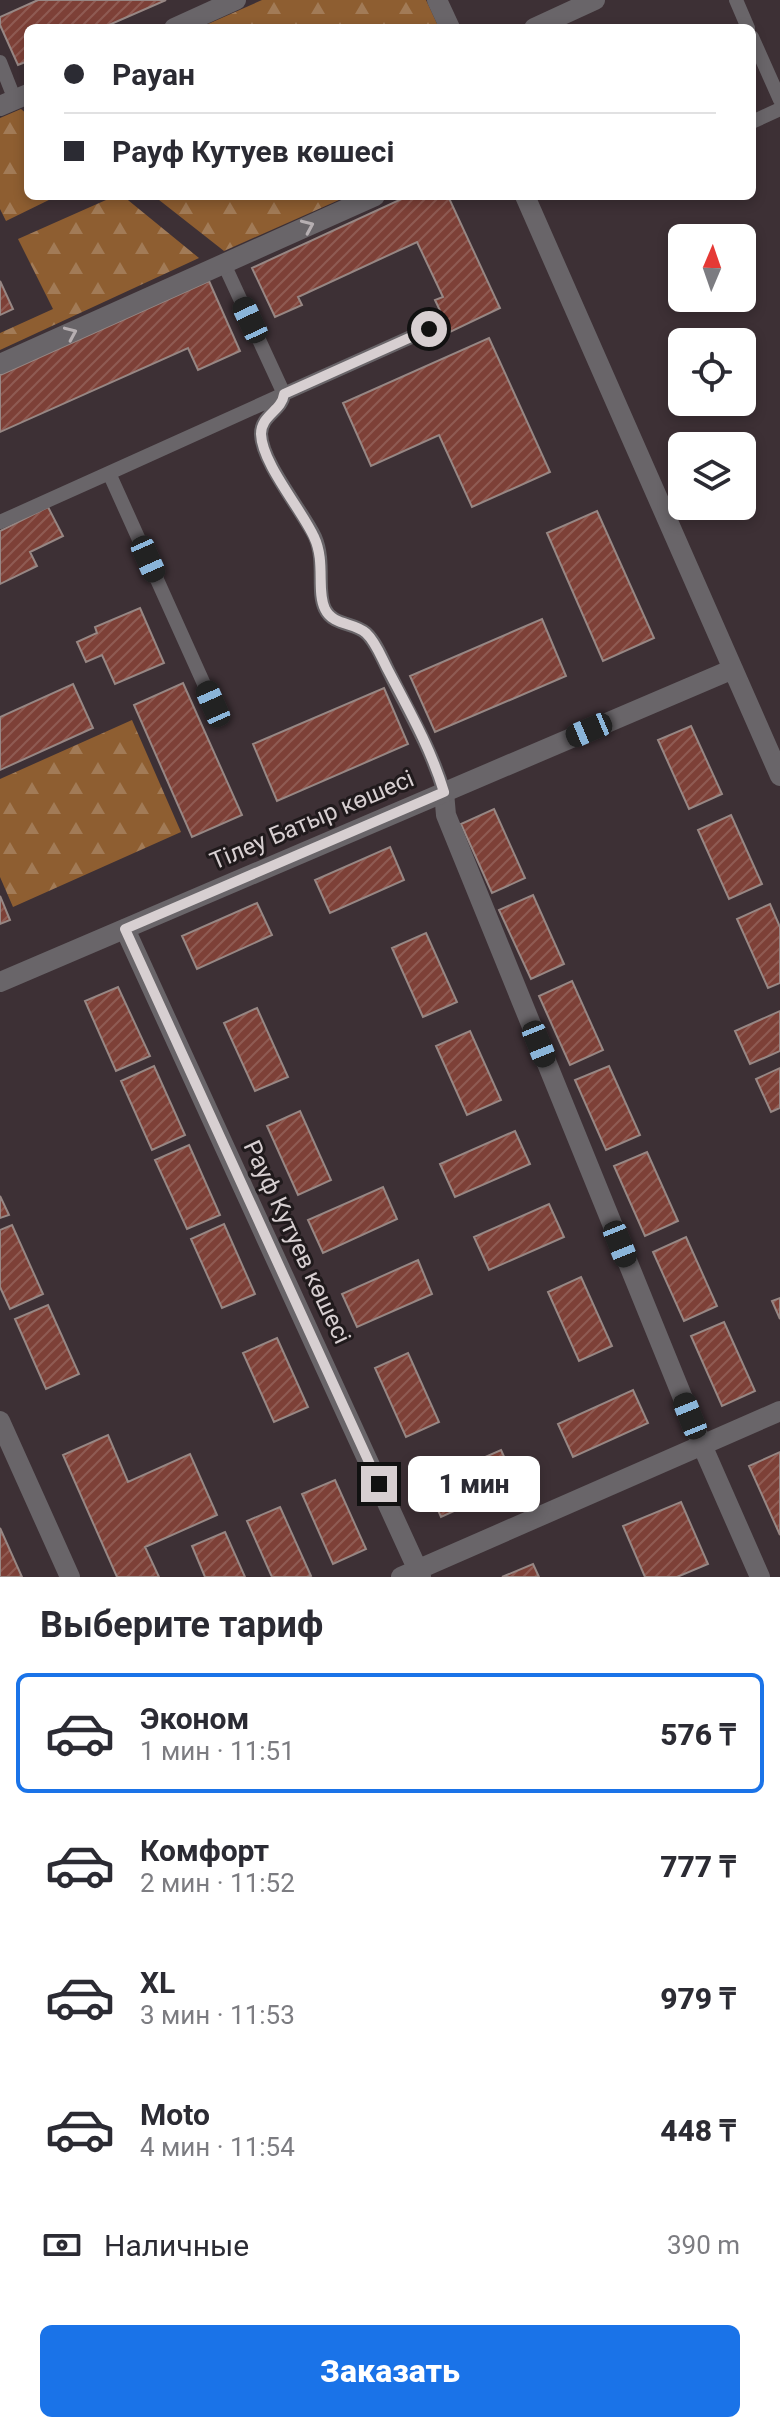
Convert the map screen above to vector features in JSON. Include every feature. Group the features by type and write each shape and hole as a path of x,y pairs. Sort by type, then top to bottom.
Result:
{"street":[{"path":"183,24 236,0"},
{"path":"437,0 448,24"},
{"path":"543,24 595,0"},
{"path":"0,364 366,200"},
{"path":"527,200 780,776"},
{"name":"Тілеу Батыр көшесі","path":"0,982 733,669"},
{"path":"444,792 446,815 702,1445 760,1577"},
{"name":"Рауф Кутуев көшесі","path":"125,929 413,1574"},
{"path":"413,1574 780,1411"},
{"path":"0,1421 70,1577"}],"lane":[{"path":"736,0 746,24"},
{"path":"756,46 780,100"},
{"path":"0,62 14,100"},
{"path":"756,120 780,109"},
{"path":"224,264 284,394 283,402 267,417 261,436 269,459 314,537 321,555 321,598 325,611 335,621 366,633 435,762 444,792"},
{"path":"0,522 429,329"},
{"path":"109,473 213,704"}],"green space":[{"path":"262,0 426,0 437,24 208,24"},
{"path":"21,109 24,112 24,200 49,200 6,221 0,209 0,118"},
{"path":"106,200 128,200 199,258 0,350 0,333 53,309 18,239"},
{"path":"159,200 339,200 224,251"},
{"path":"132,720 181,832 13,907 0,877 0,779"}],"building":[{"path":"38,0 166,0 111,24 24,24 24,63 18,65 0,25 0,17"},
{"path":"399,200 450,200 500,308 450,332 435,300 443,297 417,242 298,297 302,305 275,317 252,268"},
{"path":"0,281 13,309 0,315"},
{"path":"209,281 240,351 198,370 188,348 0,432 0,375"},
{"path":"489,338 550,472 472,507 439,435 371,466 343,403"},
{"path":"48,507 63,536 30,552 37,566 0,584 0,531"},
{"path":"597,511 654,638 603,661 547,533"},
{"path":"140,608 164,663 115,684 102,655 86,662 77,642 97,633 95,627"},
{"path":"542,619 566,676 435,732 410,676"},
{"path":"183,683 242,815 192,837 134,705"},
{"path":"73,684 93,728 0,770 0,717"},
{"path":"384,688 408,744 277,801 253,744"},
{"path":"691,726 722,794 689,809 658,740"},
{"path":"494,809 525,878 492,893 461,824"},
{"path":"731,815 762,884 729,899 698,830"},
{"path":"390,847 404,880 330,913 315,880"},
{"path":"533,895 564,964 531,979 499,910"},
{"path":"0,896 10,920 0,924"},
{"path":"257,903 272,935 197,969 182,936"},
{"path":"770,904 780,927 780,983 768,988 737,919"},
{"path":"426,933 457,1002 423,1017 392,948"},
{"path":"572,981 603,1050 570,1065 539,996"},
{"path":"118,987 150,1056 116,1071 85,1001"},
{"path":"257,1008 288,1077 255,1091 224,1023"},
{"path":"780,1011 780,1051 750,1064 735,1031"},
{"path":"470,1031 501,1100 467,1115 436,1046"},
{"path":"154,1066 185,1135 152,1150 121,1081"},
{"path":"609,1066 640,1135 606,1150 575,1080"},
{"path":"780,1068 780,1108 771,1112 756,1079"},
{"path":"300,1111 331,1180 298,1195 267,1126"},
{"path":"515,1131 530,1164 455,1197 440,1164"},
{"path":"189,1145 220,1215 187,1229 155,1160"},
{"path":"647,1152 678,1221 645,1236 614,1166"},
{"path":"383,1187 397,1219 323,1253 308,1220"},
{"path":"0,1196 9,1215 0,1218"},
{"path":"549,1204 564,1237 489,1270 474,1237"},
{"path":"224,1224 255,1294 222,1308 191,1239"},
{"path":"12,1225 43,1294 10,1309 0,1287 0,1230"},
{"path":"686,1237 717,1306 684,1321 653,1252"},
{"path":"418,1260 432,1294 357,1327 342,1294"},
{"path":"581,1277 612,1346 579,1361 548,1292"},
{"path":"780,1298 780,1319 772,1301"},
{"path":"48,1305 79,1374 46,1389 15,1319"},
{"path":"724,1322 755,1391 722,1406 691,1336"},
{"path":"277,1338 308,1407 274,1422 243,1353"},
{"path":"408,1353 439,1422 406,1437 375,1368"},
{"path":"633,1390 648,1423 573,1457 558,1424"},
{"path":"108,1435 128,1482 190,1454 217,1515 145,1547 159,1577 117,1577 63,1455"},
{"path":"501,1450 516,1483 441,1517 426,1483"},
{"path":"780,1452 780,1535 749,1466"},
{"path":"335,1480 366,1549 333,1564 302,1494"},
{"path":"681,1502 708,1564 677,1577 645,1577 623,1526"},
{"path":"280,1507 311,1576 272,1577 247,1521"},
{"path":"0,1528 22,1577 0,1577"},
{"path":"225,1532 245,1577 205,1577 192,1546"},
{"path":"533,1564 539,1577 502,1577"}],"route":[{"path":"379,1484 125,929 444,792 435,762 366,633 335,621 325,611 321,598 321,555 314,537 269,459 261,436 262,426 283,402 284,394 429,329"}]}
